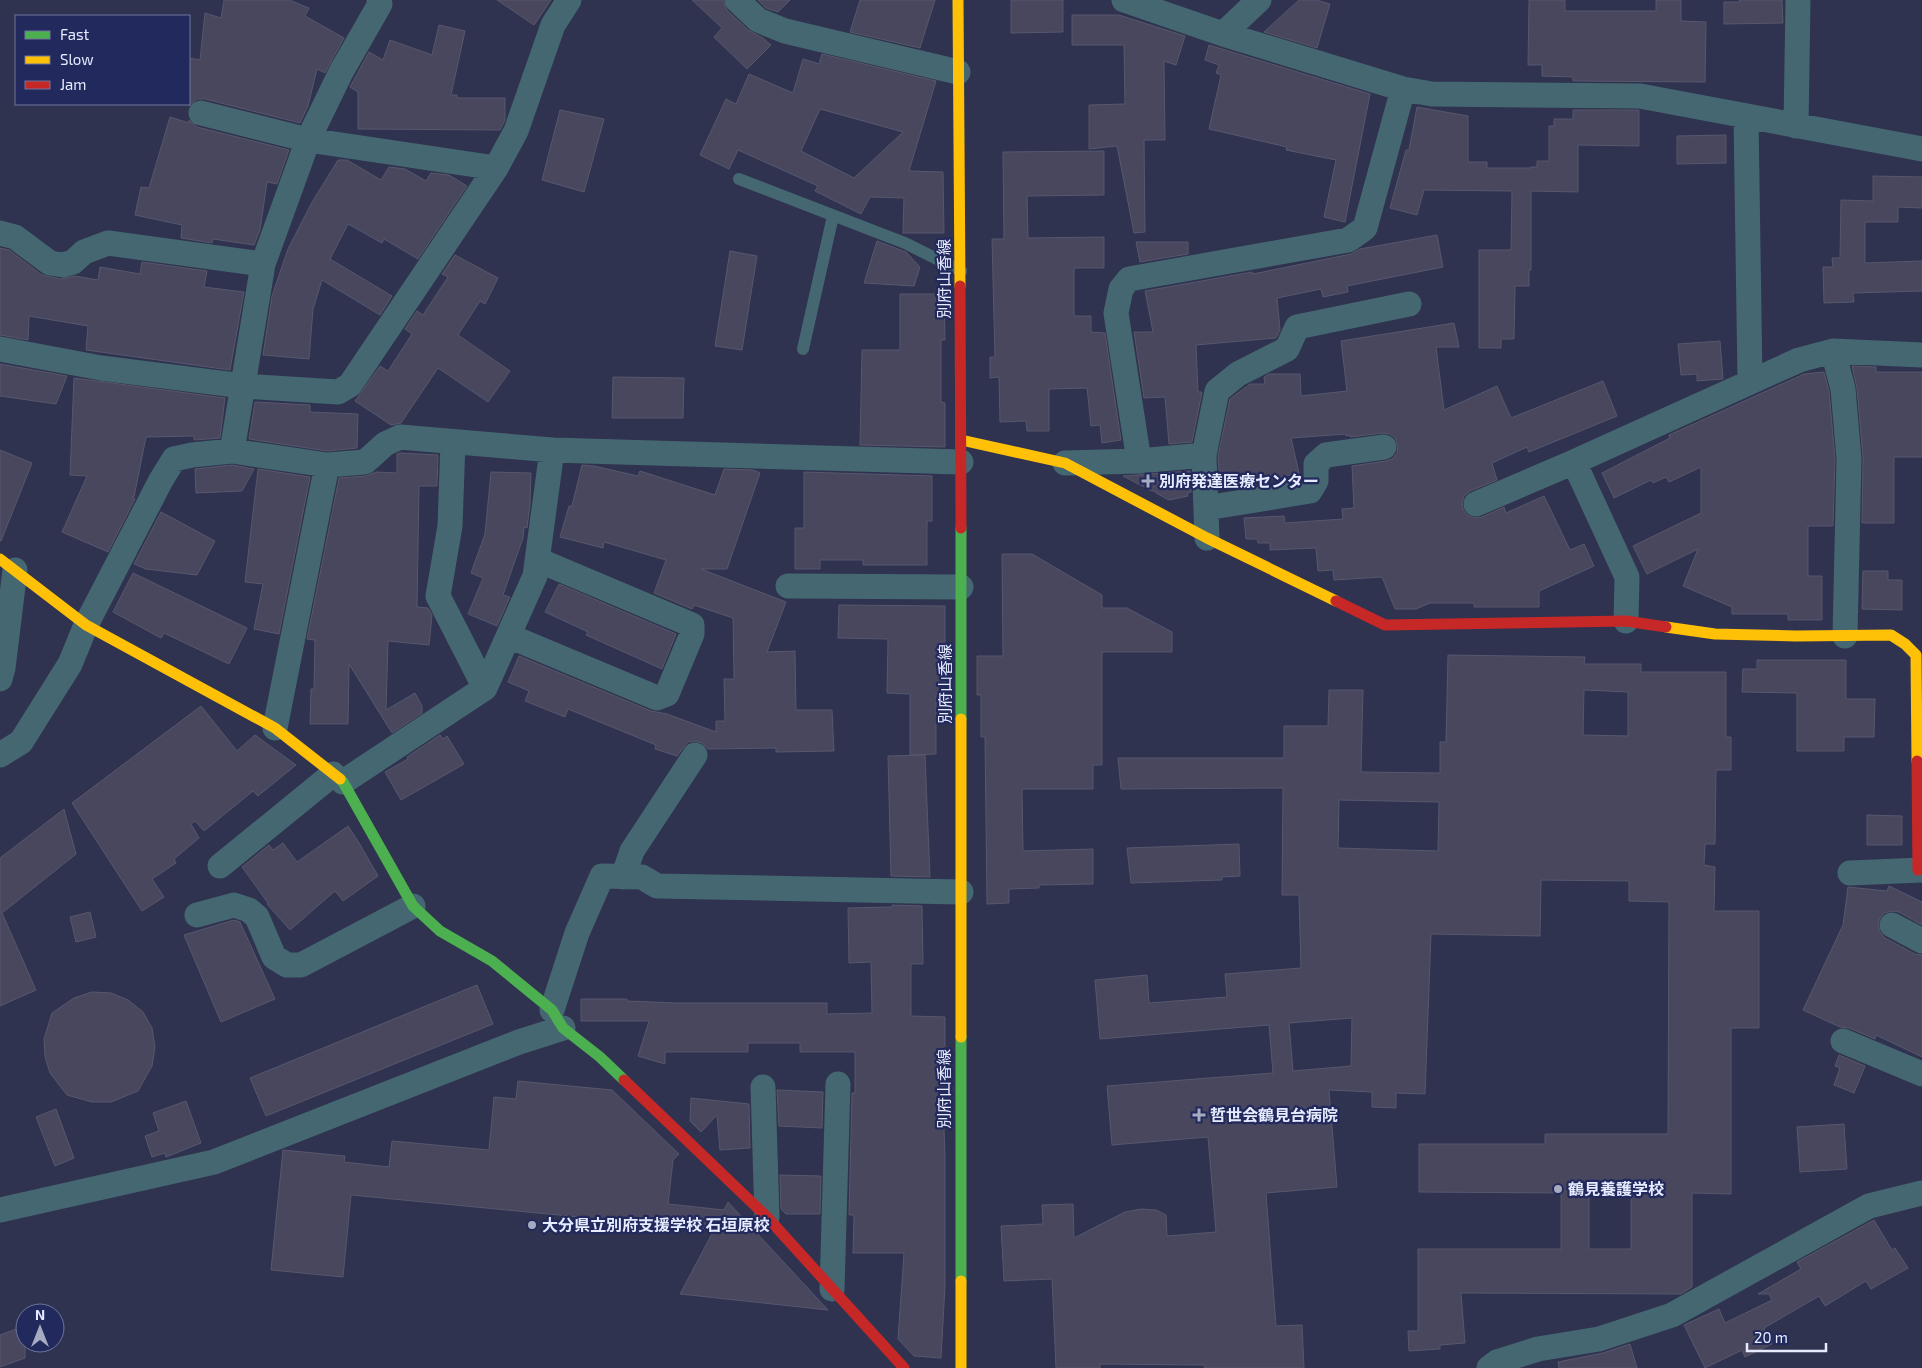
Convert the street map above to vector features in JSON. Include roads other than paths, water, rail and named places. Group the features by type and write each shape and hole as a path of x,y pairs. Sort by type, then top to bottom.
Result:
{"street":[{"path":"232,451 263,264 308,140 341,72 380,4 379,0"},
{"path":"0,349 102,368 243,386 338,392 350,385 496,168 516,131 553,25 569,0"},
{"path":"737,0 758,20 785,31 958,72"},
{"name":"別府山香線","path":"958,0 961,271 961,1368"},
{"path":"1124,0 1223,34 1403,89 1432,94 1640,96 1922,149"},
{"path":"1223,34 1259,0"},
{"path":"1796,126 1798,0"},
{"path":"1139,461 1116,313 1121,289 1129,279 1348,240 1365,228 1403,89"},
{"path":"201,113 308,140 496,168"},
{"path":"1746,116 1750,381"},
{"path":"0,233 15,237 50,263 63,265 73,262 84,252 108,243 263,264"},
{"path":"1207,538 1204,455 1217,391 1238,374 1287,349 1297,327 1409,304"},
{"path":"1832,351 1843,388 1849,459 1845,636"},
{"path":"1476,504 1574,462 1799,360 1832,351 1922,355"},
{"path":"0,755 20,742 70,664 86,625 161,480 174,459 192,454 232,451 327,465 365,462 385,444 400,437 552,450 961,451 1064,463 1139,461 1204,455"},
{"path":"453,442 450,526 438,596 485,688"},
{"path":"1206,508 1310,491 1316,481 1316,464 1326,455 1384,448"},
{"path":"220,866 338,778 485,688 510,636 535,576 552,450"},
{"path":"1574,462 1627,577 1626,621"},
{"path":"1064,463 1207,538 1385,625 1626,621 1715,634 1891,635 1905,644 1916,655 1920,870 1850,873"},
{"path":"275,728 327,465"},
{"path":"510,636 656,698 666,694 692,634 692,625 538,560"},
{"path":"8,565 86,625 275,728 338,778 413,906 440,931 492,961 600,1056 767,1217 904,1368"},
{"path":"0,679 3,668 8,565"},
{"path":"788,586 961,587"},
{"path":"623,876 632,852 695,755"},
{"path":"0,1210 214,1162 519,1042 558,1019 577,933 602,876 642,877 656,886 961,892"},
{"path":"197,915 234,905 249,910 257,917 274,957 287,965 301,966 413,906"},
{"path":"1892,925 1922,941"},
{"path":"1843,1041 1922,1074"},
{"path":"832,1289 838,1084"},
{"path":"763,1087 767,1217"},
{"path":"1488,1368 1497,1362 1538,1349 1599,1339 1672,1315 1870,1206 1922,1193"}],"lane":[{"path":"739,179 905,243 961,271"},
{"path":"802,349 833,216"}],"place":[{"name":"別府発達医療センター","path":"1148,481"},
{"name":"哲世会鶴見台病院","path":"1199,1115"},
{"name":"鶴見養護学校","path":"1558,1189"},
{"name":"大分県立別府支援学校 石垣原校","path":"532,1225"}]}
